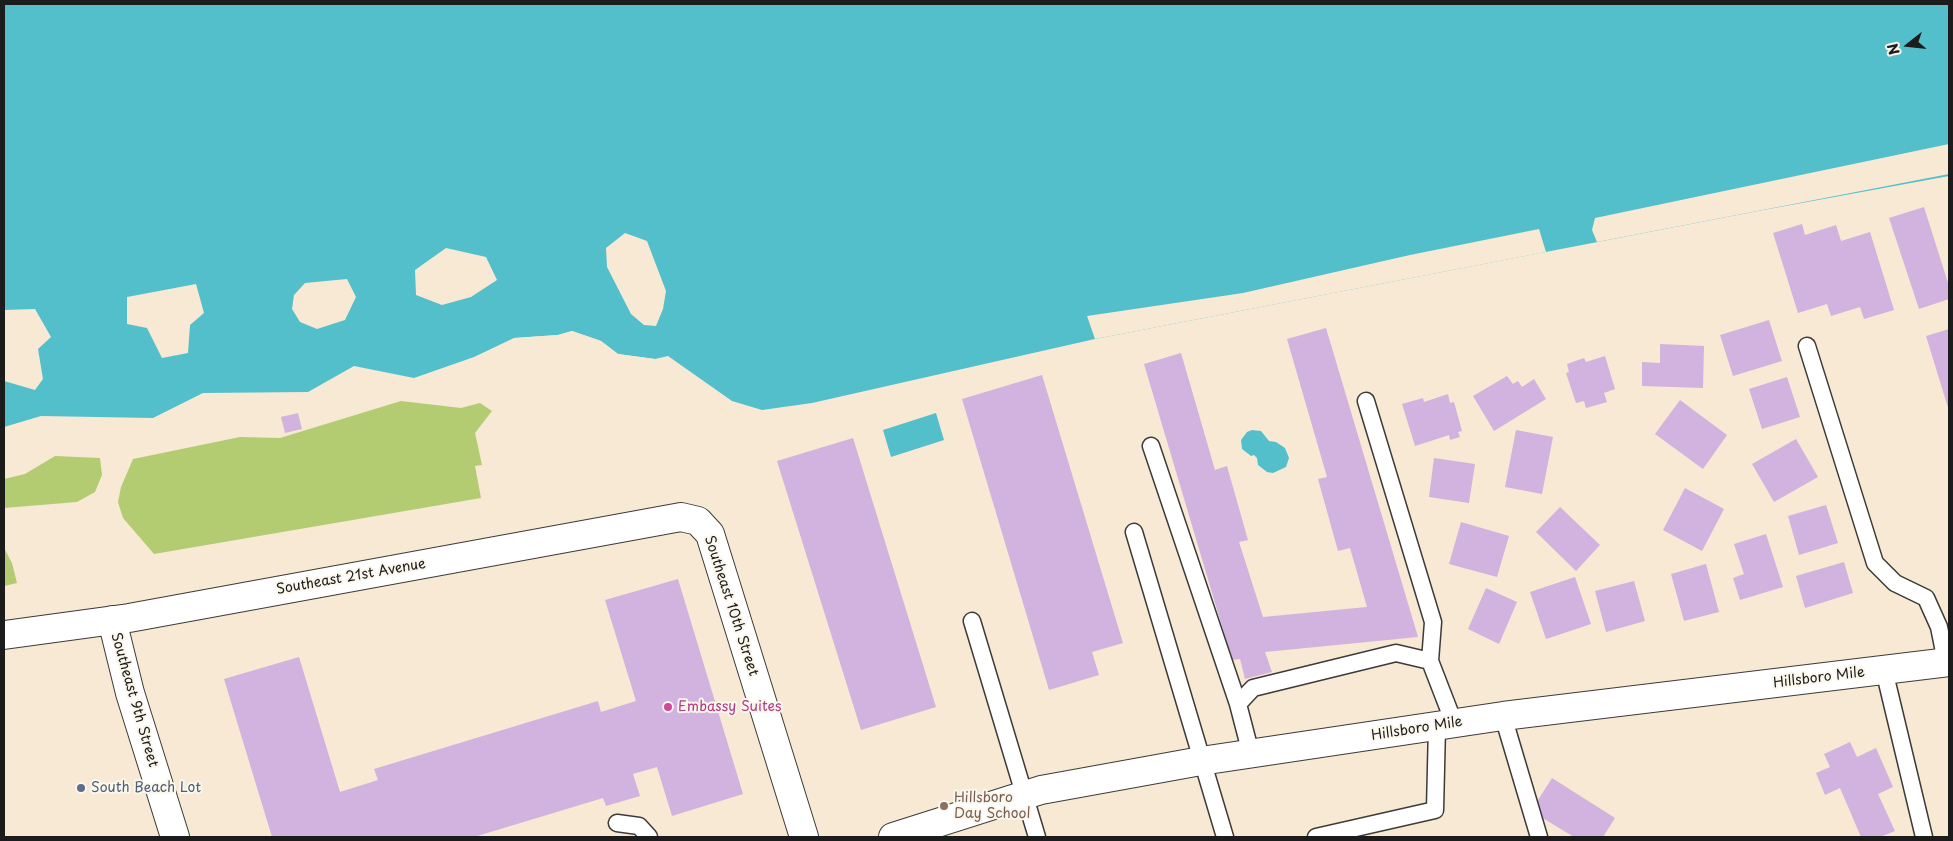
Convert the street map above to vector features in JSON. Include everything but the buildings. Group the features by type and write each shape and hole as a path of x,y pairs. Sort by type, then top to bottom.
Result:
{"street":[{"name":"Southeast 21st Avenue","path":"4,635 112,620 681,517 698,521"},
{"name":"Southeast 10th Street","path":"698,521 710,534 804,837"},
{"name":"Southeast 9th Street","path":"112,620 130,693 175,837"},
{"name":"Hillsboro Mile","path":"893,837 1041,790 1201,761 1503,716 1948,662"}],"lane":[{"path":"1807,346 1875,562 1895,583 1926,598 1939,627 1948,662"},
{"path":"1316,837 1435,810 1446,724 1430,660 1433,622 1366,401"},
{"path":"1151,446 1238,704 1251,754"},
{"path":"1134,532 1225,837"},
{"path":"972,622 1037,837"},
{"path":"1238,704 1253,688 1396,653 1430,660"},
{"path":"1884,670 1924,837"},
{"path":"1503,716 1539,837"},
{"path":"617,823 639,826 650,837"}],"green space":[{"path":"401,401 461,408 480,403 492,411 475,433 482,465 475,466 481,498 154,554 123,518 118,502 121,487 133,459 240,437 280,438"},
{"path":"55,456 100,458 102,475 95,492 77,502 4,508 4,479 25,474"},
{"path":"4,548 12,563 17,583 4,586"}],"water":[{"path":"4,4 1949,4 1949,176 1095,339 812,403 762,410 732,401 668,356 655,359 618,354 601,341 572,331 558,335 514,338 474,357 414,378 354,366 308,392 203,393 153,418 41,416 4,427"},
{"path":"936,413 944,440 891,457 883,430"},
{"path":"1252,430 1261,431 1269,441 1276,442 1285,448 1289,458 1286,467 1273,473 1267,472 1258,465 1257,458 1254,455 1251,456 1242,449 1241,440 1247,432"}],"pier":[{"path":"1949,144 1949,174 1597,242 1592,230 1595,218"},
{"path":"1539,229 1546,252 1095,339 1087,316 1243,293 1410,255"},
{"path":"625,233 647,241 666,291 663,309 656,326 644,325 631,314 607,267 606,248"},
{"path":"446,248 486,257 497,280 471,297 442,305 416,295 415,270"},
{"path":"347,279 356,297 345,320 317,329 300,322 292,309 294,295 305,283"},
{"path":"196,284 204,313 190,325 188,353 162,358 147,328 127,324 127,297"},
{"path":"35,309 51,337 38,349 43,379 35,390 4,381 4,310"},
{"path":"572,331 601,341 618,354 655,359 656,361 617,356 600,343 572,334 558,338 509,343 514,338 558,335"}],"place":[{"name":"Embassy Suites","path":"668,707"},
{"name":"South Beach Lot","path":"81,788"},
{"name":"Hillsboro Day School","path":"944,806"}]}
